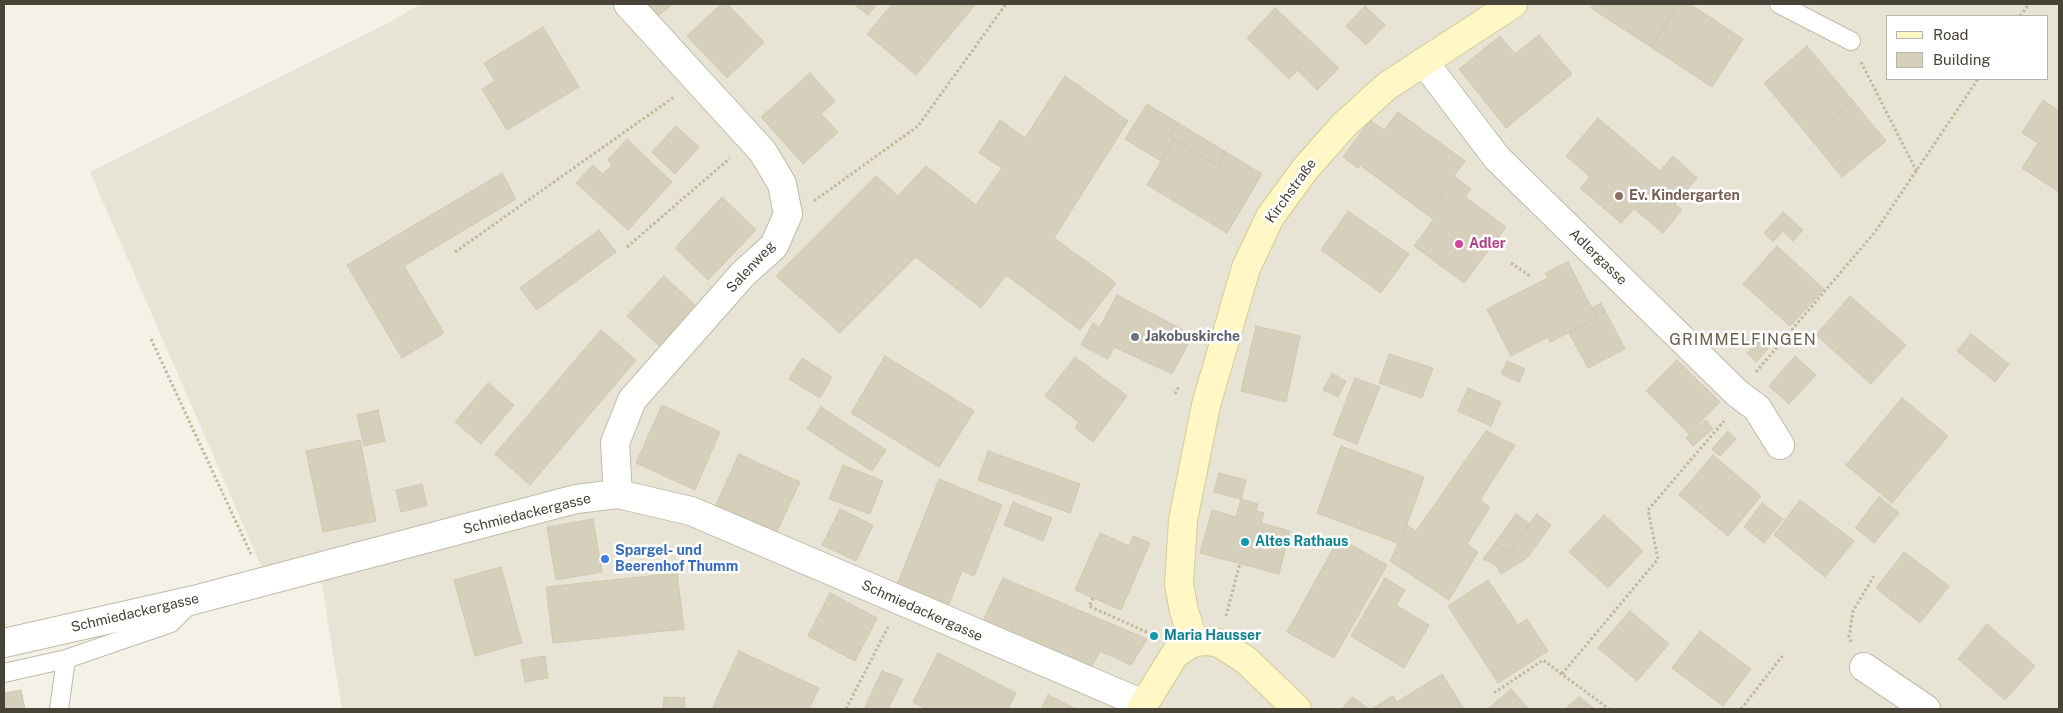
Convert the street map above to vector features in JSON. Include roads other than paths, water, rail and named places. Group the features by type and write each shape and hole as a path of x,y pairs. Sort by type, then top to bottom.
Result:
{"street":[{"name":"Salenweg","path":"618,494 615,443 632,400 743,274 774,246 788,214 782,184 763,152 628,4"},
{"name":"Kirchstraße","path":"1186,647 1184,611 1179,584 1184,520 1206,406 1246,268 1270,217 1306,168 1344,125 1387,86 1513,4"},
{"name":"Adlergasse","path":"1424,62 1497,158 1741,396 1757,408 1780,445"},
{"name":"Schmiedackergasse","path":"4,643 194,600 576,499 618,494 691,511 1142,707"},
{"path":"1142,707 1166,664 1186,647 1219,644 1246,660 1297,709"},
{"path":"1864,666 1926,709"}],"lane":[{"path":"1779,4 1851,41"},
{"path":"4,673 66,659 171,624 194,600"},
{"path":"59,709 66,659"}],"place":[{"name":"Ev. Kindergarten","path":"1619,196"},
{"name":"Adler","path":"1459,244"},
{"name":"Jakobuskirche","path":"1135,337"},
{"name":"Altes Rathaus","path":"1245,542"},
{"name":"Spargel- und Beerenhof Thumm","path":"605,559"},
{"name":"Maria Hausser","path":"1154,636"}],"district":[{"name":"GRIMMELFINGEN","path":"1743,340"}]}
